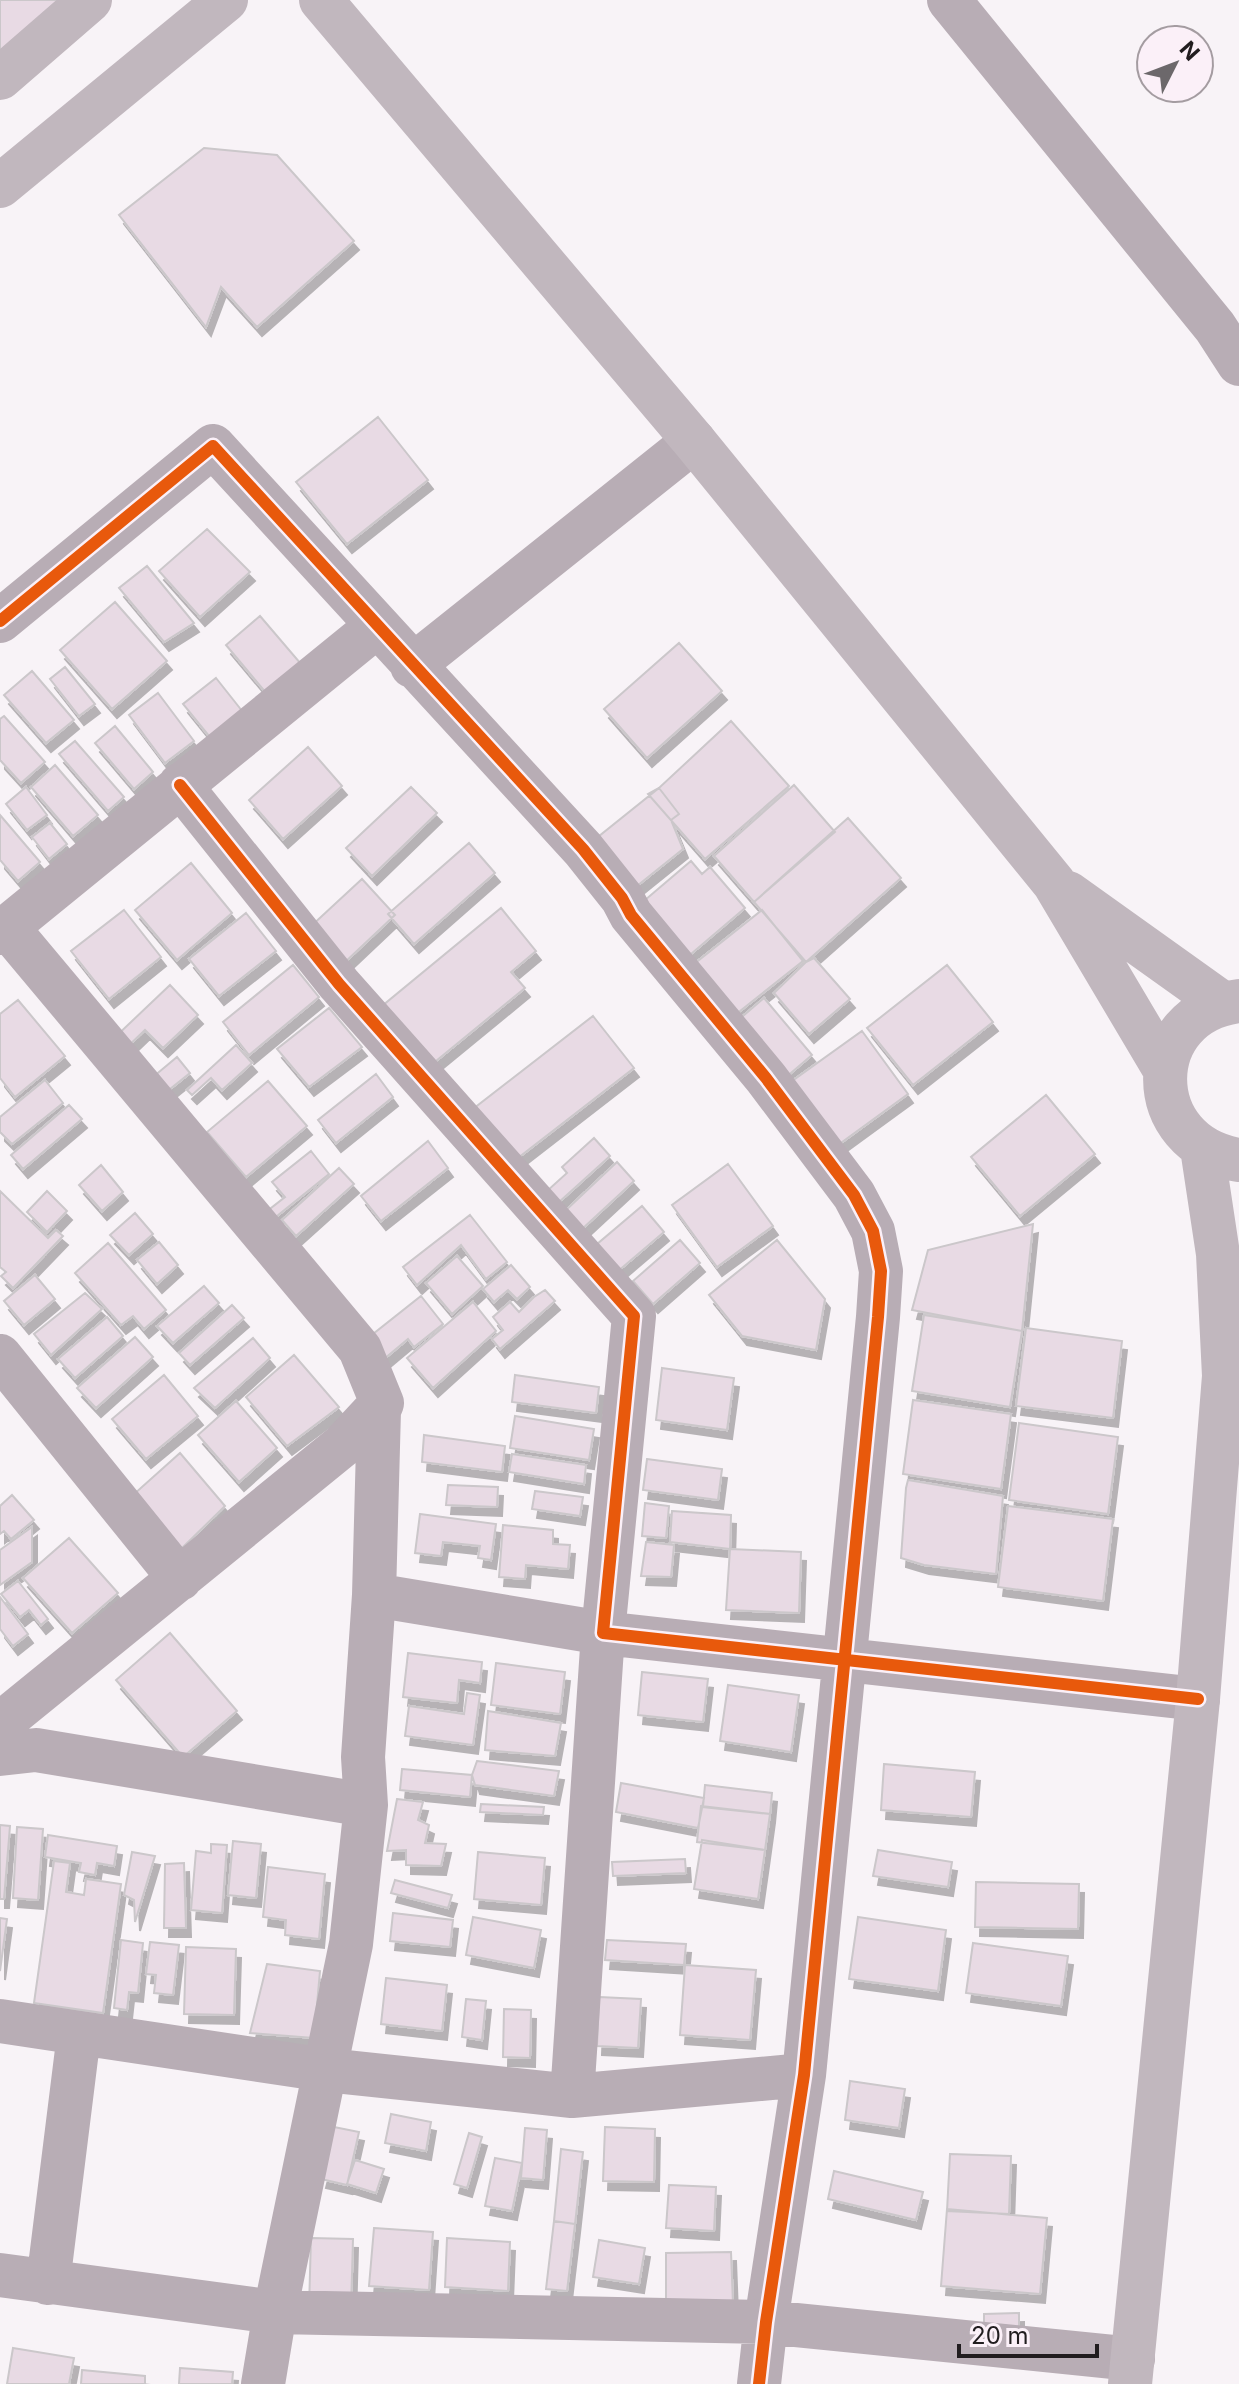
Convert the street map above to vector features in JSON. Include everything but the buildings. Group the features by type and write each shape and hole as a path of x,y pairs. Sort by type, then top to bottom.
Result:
{"main road":[{"path":"0,78 90,0"},
{"path":"0,186 226,0"},
{"path":"321,0 694,441 1054,883 1165,1070"},
{"path":"1054,883 1231,1002"},
{"path":"1131,2372 1198,1699 1224,1376 1218,1254 1221,1154 1185,1134 1172,1114 1165,1093 1165,1070 1171,1047 1184,1028 1201,1013 1231,1002"},
{"path":"1224,1376 1239,1322"}],"street":[{"path":"949,0 1215,327 1239,364"},
{"path":"412,666 694,441"},
{"path":"0,621 213,446 583,849 622,898 631,915 775,1089 854,1195 873,1231 881,1271 878,1317 804,2075 759,2384"},
{"path":"263,2384 275,2312 348,1969 366,1805 363,1757 374,1595 379,1410 382,1403 360,1349 3,930 377,626"},
{"path":"180,785 339,984 634,1316 603,1633 572,2096"},
{"path":"0,1356 180,1579"},
{"path":"0,1724 343,1445 382,1403"},
{"path":"374,1595 603,1633 1198,1699"},
{"path":"0,1754 36,1750 366,1805"},
{"path":"0,2021 326,2070 572,2096 804,2075"},
{"path":"48,2283 79,2034"},
{"path":"0,2275 275,2312 766,2322 1131,2372"}],"cycle path":[{"path":"0,621 213,446 583,849 622,898 631,915 766,1078 854,1195 873,1231 881,1271 878,1317 804,2075 759,2384"},
{"path":"180,785 339,984 634,1316 603,1633 1198,1699"}]}
